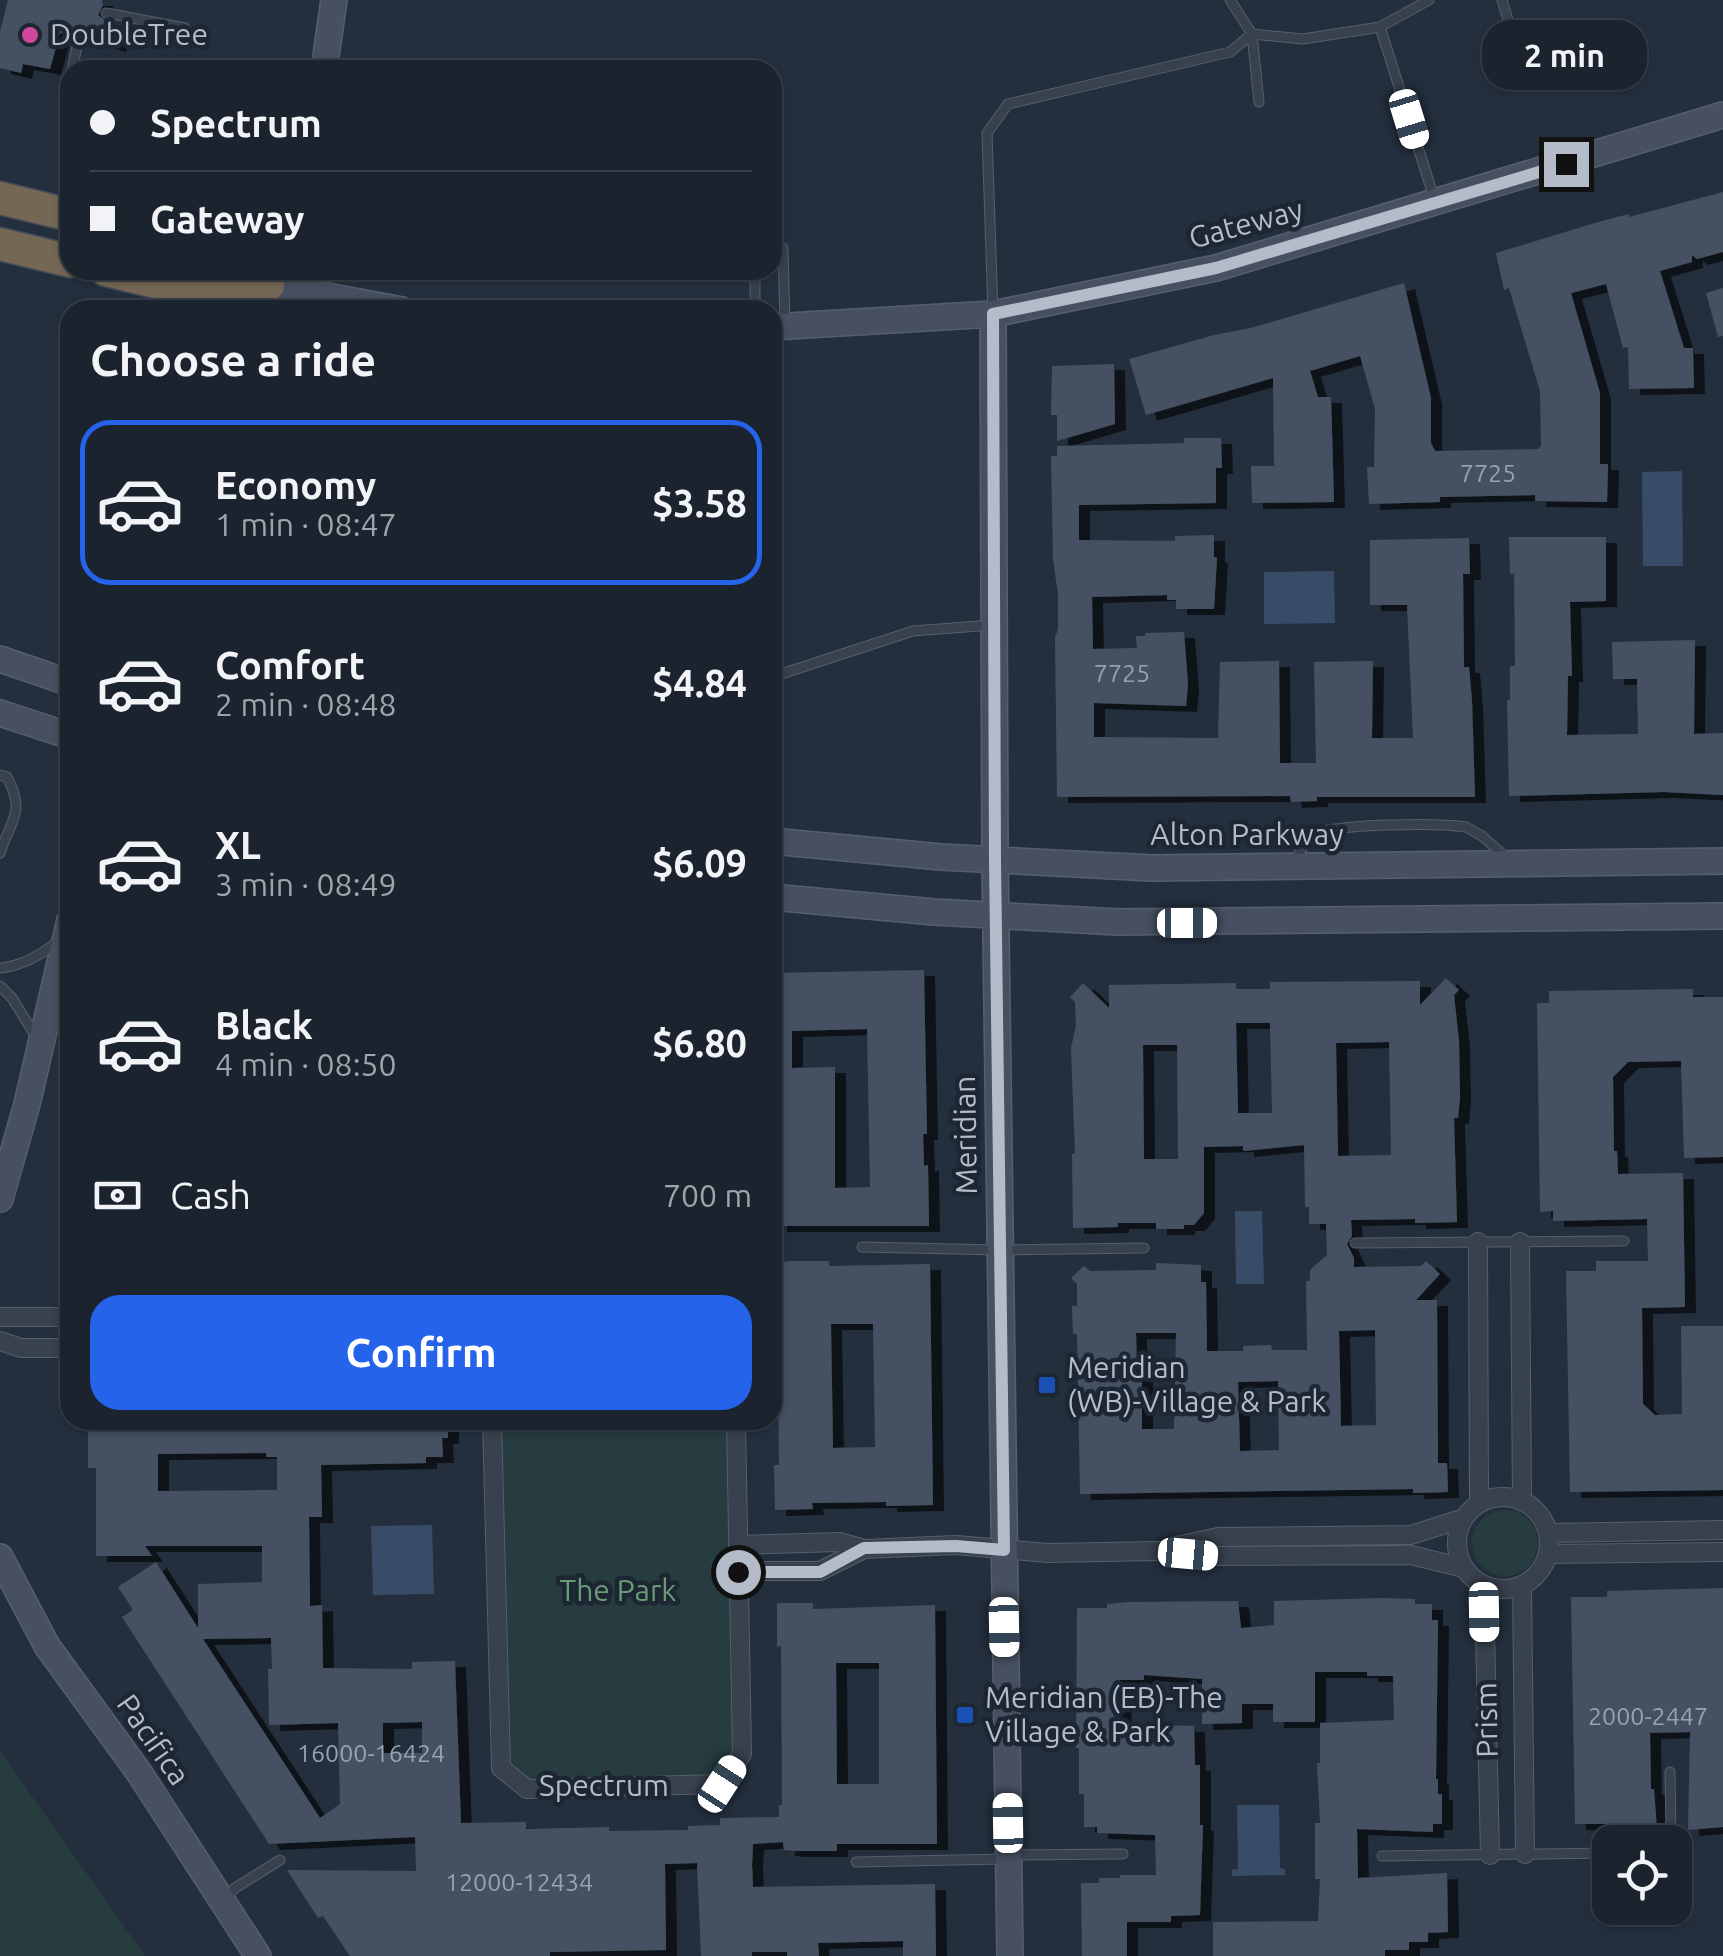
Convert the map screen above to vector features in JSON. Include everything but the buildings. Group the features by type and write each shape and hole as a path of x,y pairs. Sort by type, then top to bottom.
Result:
{"highway":[{"path":"0,198 60,213"},
{"path":"0,244 60,259"},
{"path":"147,280 205,294 262,284"}],"street":[{"path":"325,60 334,0"},
{"name":"Gateway","path":"782,327 993,314 1216,268 1723,115"},
{"path":"262,284 348,300"},
{"name":"Meridian","path":"993,314 995,860 1010,1956"},
{"path":"0,659 60,680"},
{"path":"0,712 60,733"},
{"name":"Alton Parkway","path":"782,841 995,860 1152,868 1723,861"},
{"path":"782,898 996,916 1187,923 1723,916"},
{"path":"0,1199 27,1104 60,959"},
{"path":"1478,1242 1480,1504"},
{"path":"1520,1242 1522,1502"},
{"path":"0,1318 60,1317"},
{"path":"0,1340 21,1348 60,1348"},
{"name":"Spectrum","path":"492,1430 501,1768 527,1789 722,1784 742,1754 736,1430"},
{"path":"738,1546 839,1542 864,1548 1157,1550 1218,1556 1411,1554 1464,1568 1484,1585 1496,1589 1522,1585 1542,1568 1548,1554 1548,1533 1542,1518 1522,1502 1496,1498 1480,1504 1464,1518 1411,1535 1218,1537 1157,1550"},
{"path":"1464,1518 1456,1544 1464,1568"},
{"path":"1548,1533 1723,1530"},
{"path":"738,1572 820,1572 864,1548"},
{"path":"1548,1554 1723,1552"},
{"name":"Pacifica","path":"0,1557 47,1646 138,1771 258,1956"},
{"name":"Prism","path":"1484,1585 1490,1855"},
{"name":"Prism","path":"1522,1585 1525,1854"}],"lane":[{"path":"1230,0 1252,34 1259,102"},
{"path":"993,314 987,133 1008,104 1230,52 1252,34 1303,39 1380,27 1429,0"},
{"path":"1502,0 1509,23"},
{"path":"106,13 185,28"},
{"path":"1380,27 1436,204"},
{"path":"74,60 79,37"},
{"path":"782,268 783,248"},
{"path":"782,674 913,632 994,625"},
{"path":"0,775 6,777 17,797 16,819 0,853"},
{"path":"1292,868 1316,832 1354,827 1466,827 1515,865"},
{"path":"0,968 13,967 46,951 60,936"},
{"path":"0,986 39,1042"},
{"path":"1355,1243 1624,1241"},
{"path":"862,1247 1144,1248"},
{"path":"1670,1772 1671,1825"},
{"path":"1382,1856 1592,1852"},
{"path":"856,1862 1123,1854"},
{"path":"221,1902 234,1888 280,1860"}],"green space":[{"name":"The Park","path":"492,1430 736,1430 742,1754 722,1784 527,1789 501,1768"},
{"path":"1505,1510 1528,1520 1538,1543 1528,1566 1505,1576 1482,1566 1472,1543 1482,1520"},
{"path":"0,1751 145,1956 0,1956"}],"water":[{"path":"1682,471 1683,566 1643,566 1642,472"},
{"path":"1334,571 1335,623 1264,624 1264,572"},
{"path":"1235,1211 1262,1211 1264,1284 1236,1284"},
{"path":"432,1525 434,1594 373,1595 371,1526"},
{"path":"1237,1805 1279,1805 1280,1868 1285,1869 1285,1875 1232,1876 1232,1870 1238,1869"}],"place":[{"name":"DoubleTree","path":"30,35"},
{"name":"Meridian (WB)-Village & Park","path":"1047,1385"},
{"name":"Meridian (EB)-The Village & Park","path":"965,1715"}],"route":[{"path":"738,1572 820,1572 864,1548 956,1546 1004,1550 993,314 1216,268 1566,164"}]}
